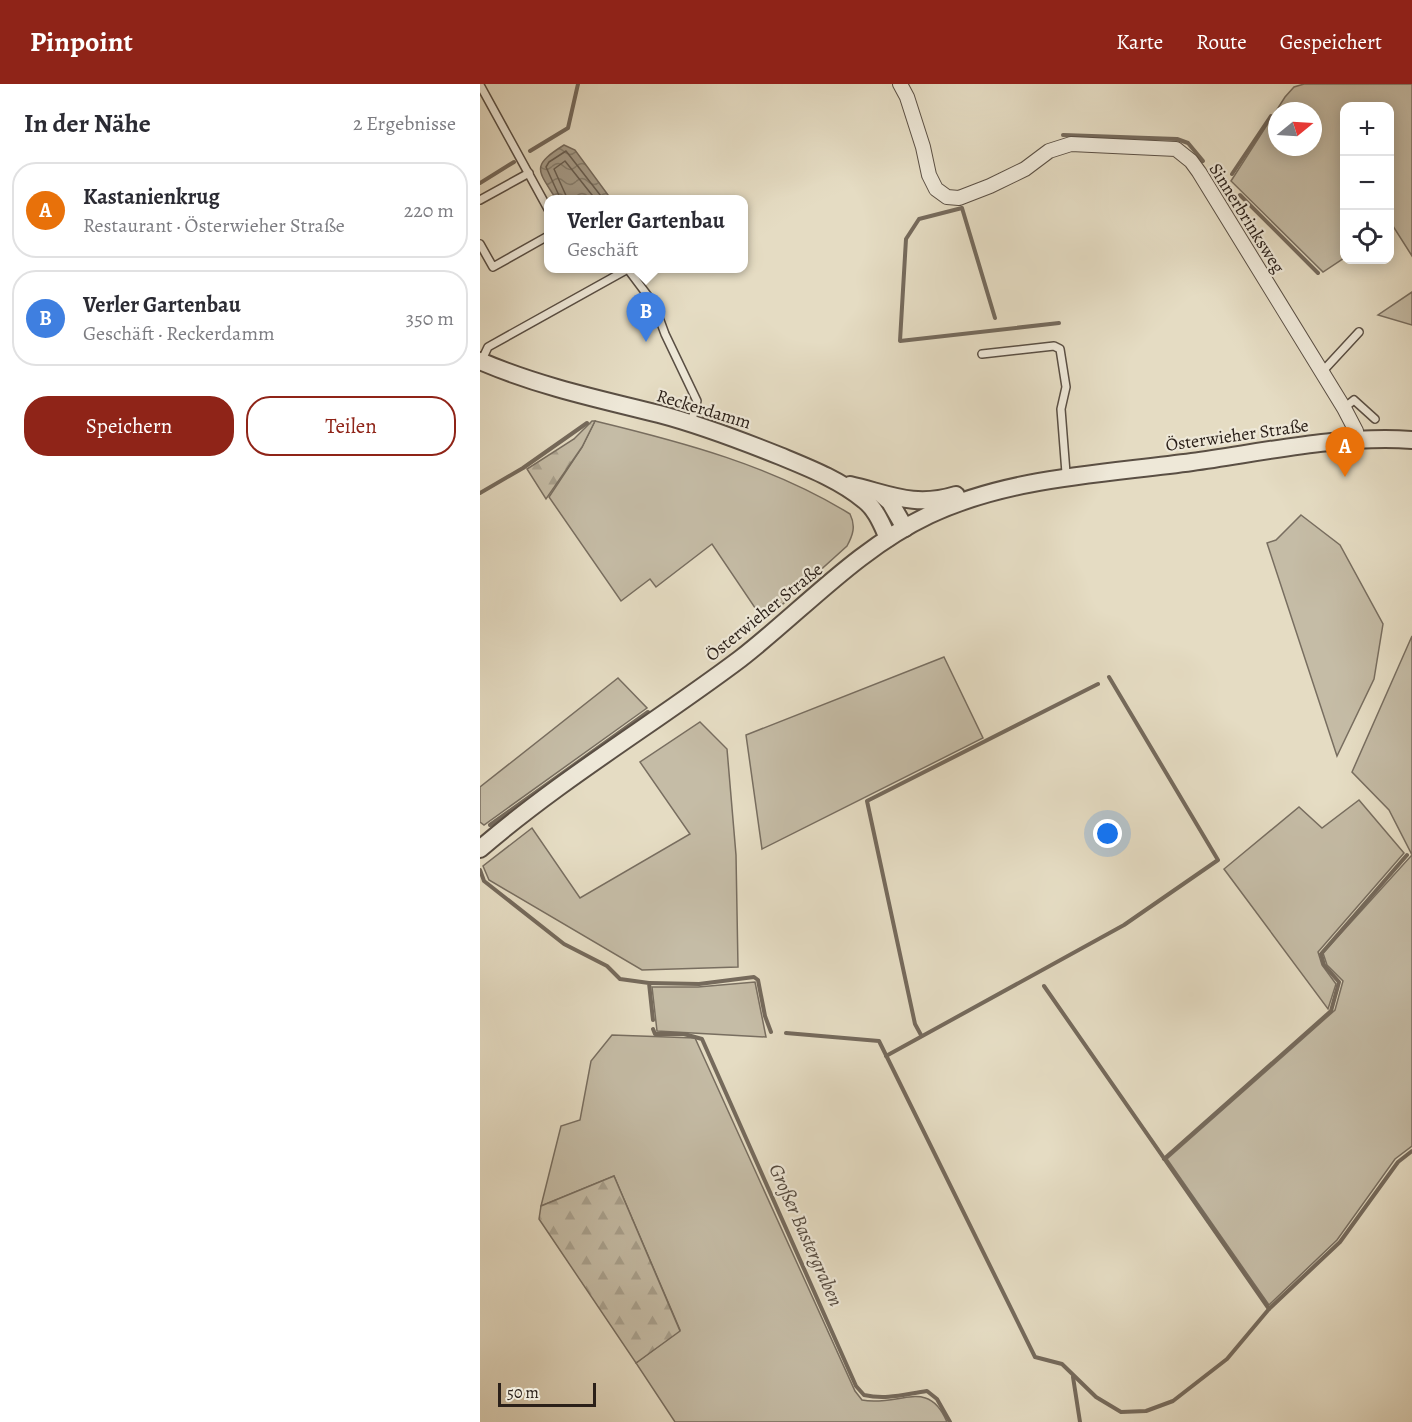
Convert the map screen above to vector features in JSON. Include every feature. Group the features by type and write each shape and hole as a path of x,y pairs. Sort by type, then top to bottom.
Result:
{"street":[{"name":"Sinnerbrinksweg","path":"900,84 907,97 923,147 929,175 936,189 947,197 959,198 990,186 1025,169 1049,151 1071,144 1176,149 1191,161 1199,172 1344,408 1356,431 1357,441"},
{"name":"Reckerdamm","path":"481,362 516,377 691,423 740,440 839,482 866,501 888,538"},
{"name":"Österwieher Straße","path":"480,849 733,664 836,577 888,538 964,501 993,492 1320,443 1412,440"},
{"name":"Österwieher Straße","path":"839,482 898,500 923,501 943,499 1005,481 1066,473 1104,474"},
{"path":"880,494 890,502 905,528"}],"lane":[{"path":"480,85 544,199"},
{"path":"480,200 529,173"},
{"path":"480,244 493,267 544,239"},
{"path":"481,362 488,347 621,273"},
{"path":"631,273 654,304 698,401 691,423"},
{"path":"1322,372 1359,332"},
{"path":"982,354 1054,346 1060,349 1066,387 1061,409 1066,473"},
{"path":"1344,408 1354,400 1375,419"}],"green space":[{"path":"1304,84 1412,84 1412,256 1394,228 1394,102 1340,102 1340,261 1323,272 1231,181 1268,123 1268,156 1322,156 1322,102 1282,102 1294,87"},
{"path":"1412,292 1412,325 1378,315"},
{"path":"592,421 595,421 582,447 546,499 527,469 574,439"},
{"path":"595,421 726,457 790,482 850,514 853,526 849,542 764,621 712,544 656,587 650,579 621,601 549,497 582,447"},
{"path":"1301,515 1340,545 1383,624 1374,679 1337,756 1267,543 1276,540"},
{"path":"1412,636 1412,855 1389,810 1352,772"},
{"path":"944,657 983,738 762,849 746,735"},
{"path":"618,678 647,708 484,825 480,822 480,787"},
{"path":"700,722 727,749 736,855 738,967 642,970 489,880 483,866 532,828 580,898 690,834 640,762"},
{"path":"1359,800 1404,853 1318,952 1322,965 1336,984 1328,1009 1224,869 1299,807 1322,828"},
{"path":"1412,855 1412,1146 1395,1159 1337,1240 1269,1305 1167,1159 1335,1010 1343,981 1327,965 1323,953"},
{"path":"755,982 766,1037 657,1031 652,987 698,987"},
{"path":"612,1035 695,1038 855,1391 862,1400 922,1397 939,1408 947,1422 675,1422 636,1363 680,1330 614,1176 541,1206 561,1126 580,1120 591,1061"},
{"path":"614,1176 680,1331 636,1363 539,1219 541,1206"}],"water":[{"path":"564,145 575,150 608,195 554,195 540,169 542,163"}],"waterway":[{"path":"530,151 568,128 578,84"},
{"path":"1232,174 1268,120"},
{"path":"1063,135 1177,139 1188,143 1203,161"},
{"path":"480,183 514,162"},
{"path":"1240,195 1318,273"},
{"path":"995,318 962,208 919,219 906,239 900,341 1059,323"},
{"path":"480,493 523,468 587,423"},
{"path":"886,1056 1124,925 1218,860 1109,677"},
{"path":"921,1035 915,1024 867,801 1098,684"},
{"path":"490,825 648,712"},
{"path":"1164,1159 1331,1011 1339,982 1324,965 1321,954 1407,855"},
{"name":"Großer Bastergraben","path":"480,870 484,881 564,944 607,966 620,979 649,983 653,1020"},
{"path":"649,983 699,984 754,977 758,980 765,1016 771,1032"},
{"path":"1044,986 1269,1309"},
{"name":"Großer Bastergraben","path":"653,1029 655,1034 684,1034 702,1039 856,1386 864,1395 880,1397 927,1391 937,1399 950,1422"},
{"path":"786,1033 879,1041 1035,1357 1062,1364 1096,1397 1121,1412 1146,1411 1173,1401 1227,1359 1269,1309 1340,1242 1398,1162 1412,1151"},
{"path":"1073,1377 1080,1422"}],"place":[{"name":"Verler Gartenbau","path":"646,342"},
{"name":"Kastanienkrug","path":"1345,477"}]}
